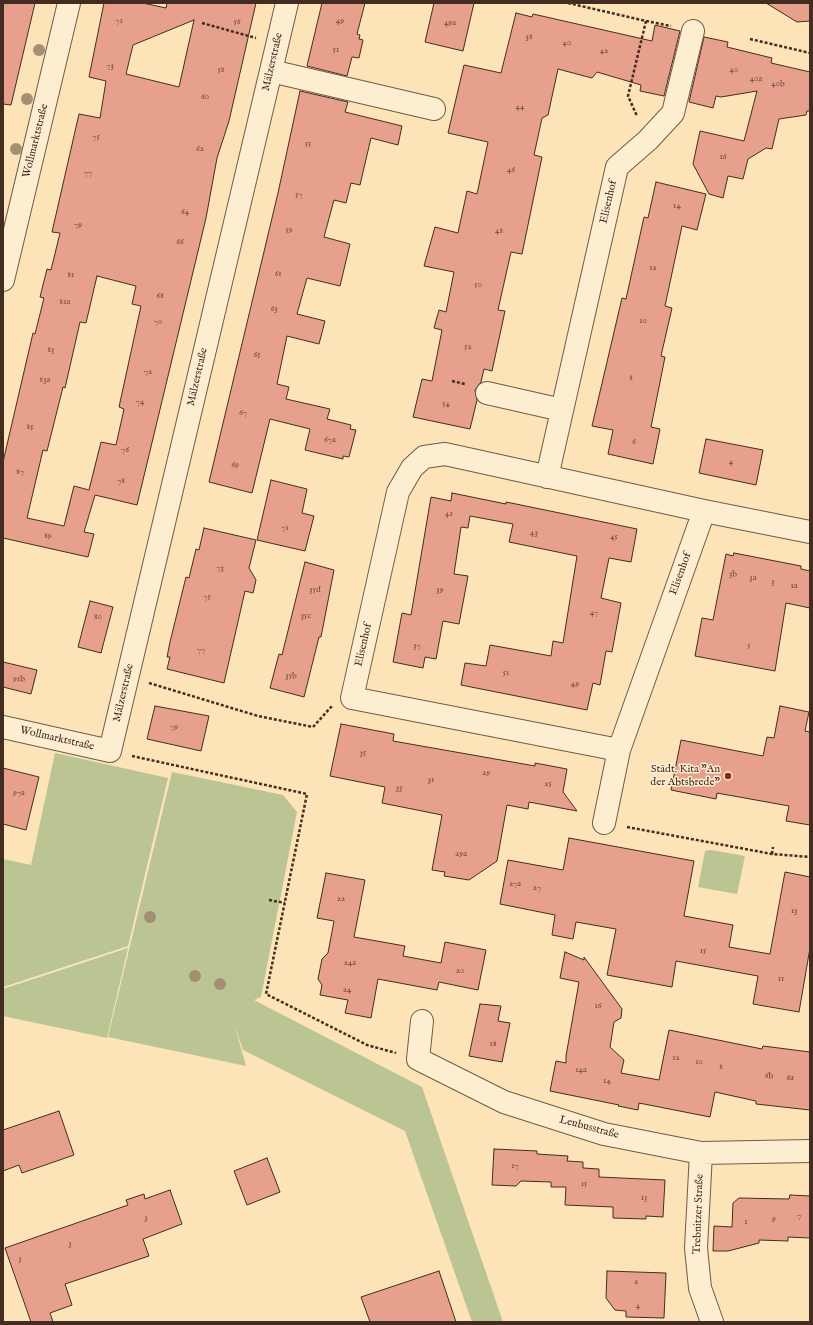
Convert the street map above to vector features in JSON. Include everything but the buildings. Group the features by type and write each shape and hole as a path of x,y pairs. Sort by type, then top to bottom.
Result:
{"street":[{"name":"Wollmarktstraße","path":"3,280 70,3"},
{"name":"Mälzerstraße","path":"110,751 287,3"},
{"name":"Elisenhof","path":"547,477 617,168 648,140 673,113 692,31"},
{"path":"271,71 434,109"},
{"path":"487,393 562,410"},
{"name":"Elisenhof","path":"352,698 398,492 412,468 424,457 445,454 704,511 810,532"},
{"name":"Elisenhof","path":"604,823 619,750 704,511"},
{"path":"352,698 619,750"},
{"name":"Wollmarktstraße","path":"3,727 110,751"},
{"path":"418,1059 422,1021"},
{"name":"Leubusstraße","path":"418,1059 504,1102 604,1134 701,1152 810,1151"},
{"name":"Trebnitzer Straße","path":"701,1152 696,1248 700,1288 712,1322"}],"path":[{"path":"568,3 646,20 628,96 648,140"},
{"path":"202,23 277,44"},
{"path":"750,39 810,53"},
{"path":"128,677 258,716 312,726 330,707 352,698"},
{"path":"110,751 307,794 266,994 367,1045 418,1059"},
{"path":"604,823 772,854 810,858"},
{"path":"772,854 773,847"},
{"path":"269,900 285,903"}],"green space":[{"path":"55,753 168,778 128,946 3,987 3,859 31,865"},
{"path":"172,772 283,795 297,812 261,997 254,1000 422,1087 503,1322 472,1322 405,1131 243,1050 234,1023 246,1066 108,1037"},
{"path":"711,850 745,856 737,894 698,887 705,851"},
{"path":"128,948 107,1038 3,1016 3,989"}],"place":[{"name":"Städt. Kita \"An der Abtsbrede\"","path":"728,776"}]}
